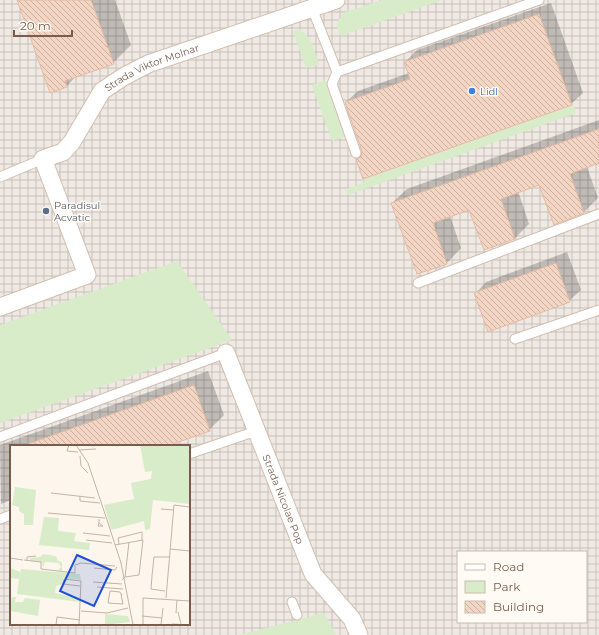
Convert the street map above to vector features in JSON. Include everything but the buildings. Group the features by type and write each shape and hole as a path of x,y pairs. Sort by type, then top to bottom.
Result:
{"street":[{"name":"Strada Viktor Molnar","path":"43,159 63,152 72,142 102,91 148,64 336,0"},
{"path":"0,307 87,275 43,159"},
{"name":"Strada Nicolae Pop","path":"226,353 313,574 352,619 359,635"}],"lane":[{"path":"337,72 539,0"},
{"path":"312,8 337,72 332,84 356,153"},
{"path":"0,176 43,159"},
{"path":"418,283 599,214"},
{"path":"515,339 599,310"},
{"path":"0,437 226,353"},
{"path":"235,446 235,444 257,434"},
{"path":"190,454 257,434"},
{"path":"0,519 10,515"},
{"path":"292,602 297,615"}],"shaded area":[{"path":"0,0 599,0 599,635 0,635"}],"green space":[{"path":"382,0 442,0 341,36 337,28 338,21 343,13"},
{"path":"300,29 310,39 319,64 306,68 293,32"},
{"path":"325,80 345,137 332,141 312,85"},
{"path":"573,104 576,113 348,195 346,189 365,182 363,179"},
{"path":"177,261 232,340 0,423 0,325"},
{"path":"324,613 336,635 238,635"}],"place":[{"name":"Lidl","path":"472,91"},
{"name":"Paradisul Acvatic","path":"46,211"}]}
